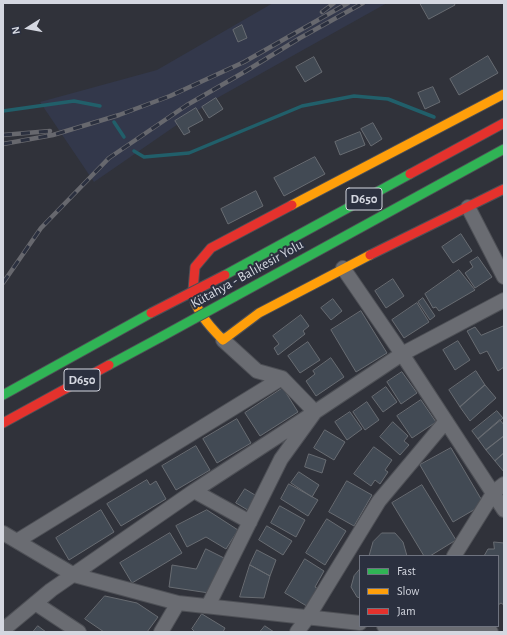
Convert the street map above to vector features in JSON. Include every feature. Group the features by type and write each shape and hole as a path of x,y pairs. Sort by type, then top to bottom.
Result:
{"main road":[{"path":"504,94 211,248 194,267 193,296 206,322 223,340 259,313 342,268 504,189"},
{"name":"Kütahya - Balıkesir Yolu","path":"3,395 151,313 225,276 504,123"},
{"name":"Kütahya - Balıkesir Yolu","path":"3,423 504,149"}],"street":[{"path":"468,207 504,277"},
{"path":"342,268 402,354 446,421 499,488 504,510"},
{"path":"3,630 51,590 194,491 402,354 504,300"},
{"path":"223,340 257,371 282,378 314,412"},
{"path":"17,541 282,378"},
{"path":"208,606 281,459 314,412"},
{"path":"296,632 308,617 379,501 446,421"},
{"path":"455,555 499,488"},
{"path":"194,491 250,522"},
{"path":"3,533 74,574 178,603 359,623"},
{"path":"35,603 79,632"},
{"path":"161,632 178,603"},
{"path":"393,627 491,632"}],"shaded area":[{"path":"273,3 387,3 210,102 94,182 40,102 157,70"}],"building":[{"path":"420,3 454,3 455,5 429,19"},
{"path":"242,25 247,38 238,42 233,30"},
{"path":"488,56 498,73 459,95 450,79"},
{"path":"314,57 322,72 305,82 296,67"},
{"path":"433,87 440,102 425,109 418,93"},
{"path":"216,98 223,109 209,118 202,107"},
{"path":"196,108 203,120 188,128 190,132 184,135 175,121"},
{"path":"373,123 382,139 371,146 361,129"},
{"path":"360,132 365,145 340,155 335,142"},
{"path":"315,157 325,174 284,196 274,178"},
{"path":"256,191 263,206 228,224 221,209"},
{"path":"461,234 472,251 453,263 442,247"},
{"path":"478,257 492,277 475,288 465,273 473,267 470,262"},
{"path":"459,270 475,290 439,311 436,307 433,308 425,294"},
{"path":"393,279 404,296 386,308 375,291"},
{"path":"423,298 435,316 430,320 418,302"},
{"path":"333,299 342,311 331,320 321,308"},
{"path":"417,303 429,322 404,338 392,320"},
{"path":"361,311 387,353 356,372 331,330"},
{"path":"301,315 309,326 303,331 305,334 278,355 274,348 279,344 273,336"},
{"path":"504,326 504,367 498,371 487,351 480,354 467,331 475,327 481,335"},
{"path":"458,341 470,360 455,370 443,350"},
{"path":"308,342 320,360 300,373 288,356"},
{"path":"331,358 344,377 316,396 306,381 315,374 313,371"},
{"path":"476,371 485,385 460,407 449,390"},
{"path":"402,372 417,393 401,404 387,382"},
{"path":"485,385 496,398 470,421 460,407"},
{"path":"386,387 397,402 383,412 372,397"},
{"path":"283,388 298,412 260,436 245,413"},
{"path":"421,400 436,422 412,438 397,416"},
{"path":"367,402 379,420 365,430 353,412"},
{"path":"497,411 503,418 478,439 472,431"},
{"path":"350,412 362,429 347,440 335,422"},
{"path":"237,419 251,443 217,463 203,439"},
{"path":"500,420 504,425 504,436 486,450 478,439"},
{"path":"393,422 408,436 404,441 409,445 400,455 380,437"},
{"path":"325,430 345,442 334,460 314,448"},
{"path":"504,436 504,453 495,461 486,450"},
{"path":"196,446 210,470 176,490 162,466"},
{"path":"374,447 392,460 385,470 388,472 380,484 375,480 371,486 354,474"},
{"path":"451,448 484,504 453,522 420,465"},
{"path":"504,453 504,472 495,461"},
{"path":"309,454 326,460 322,473 305,467"},
{"path":"299,472 319,485 312,497 291,483"},
{"path":"147,480 150,485 156,481 166,499 121,526 107,504"},
{"path":"347,481 372,495 354,526 329,512"},
{"path":"289,484 318,500 308,516 281,499"},
{"path":"422,485 456,540 432,555 423,555 392,503"},
{"path":"245,489 260,498 251,512 236,503"},
{"path":"280,506 305,520 296,537 271,523"},
{"path":"101,510 114,532 69,560 56,538"},
{"path":"207,510 238,530 226,549 206,537 187,547 176,526"},
{"path":"327,519 346,531 325,565 306,553"},
{"path":"267,526 292,541 283,555 259,540"},
{"path":"170,533 182,553 132,583 120,563"},
{"path":"382,533 395,533 403,542 407,555 369,555 373,542"},
{"path":"494,542 504,543 504,605 501,603 499,604 499,555 485,555 488,549 494,549"},
{"path":"206,549 226,559 209,593 169,587 172,565 196,569"},
{"path":"257,550 276,560 270,576 250,565"},
{"path":"305,559 324,571 315,587 320,590 310,608 285,593"},
{"path":"250,565 270,576 264,598 240,597"},
{"path":"359,570 359,598 357,597 351,587 354,576"},
{"path":"105,596 137,603 158,617 147,632 104,632 85,619"},
{"path":"202,614 225,628 223,632 195,632 192,629"},
{"path":"38,626 46,632 33,632"},
{"path":"265,626 274,632 260,632"}],"waterway":[{"path":"134,151 144,157 189,153 302,106 354,96 388,99 434,117"},
{"path":"3,111 74,101 100,106"},
{"path":"114,122 124,137"}],"railway":[{"path":"322,12 334,3"},
{"path":"3,144 53,135 119,115 170,96 244,62 348,3"},
{"path":"3,283 41,228 109,158 187,105 300,38 363,3"},
{"path":"3,135 50,131"}],"traffic: fast":[{"path":"234,297 504,149"},
{"path":"225,275 410,174"},
{"path":"161,337 234,297"},
{"path":"3,395 151,313"},
{"path":"109,365 161,337"}],"traffic: slow":[{"path":"292,205 504,94"},
{"path":"193,290 199,311 208,324 223,340 259,313 370,255"}],"traffic: jam":[{"path":"410,174 504,123"},
{"path":"370,255 504,189"},
{"path":"193,290 195,267 211,248 292,205"},
{"path":"151,313 225,275"},
{"path":"3,423 109,365"}]}
